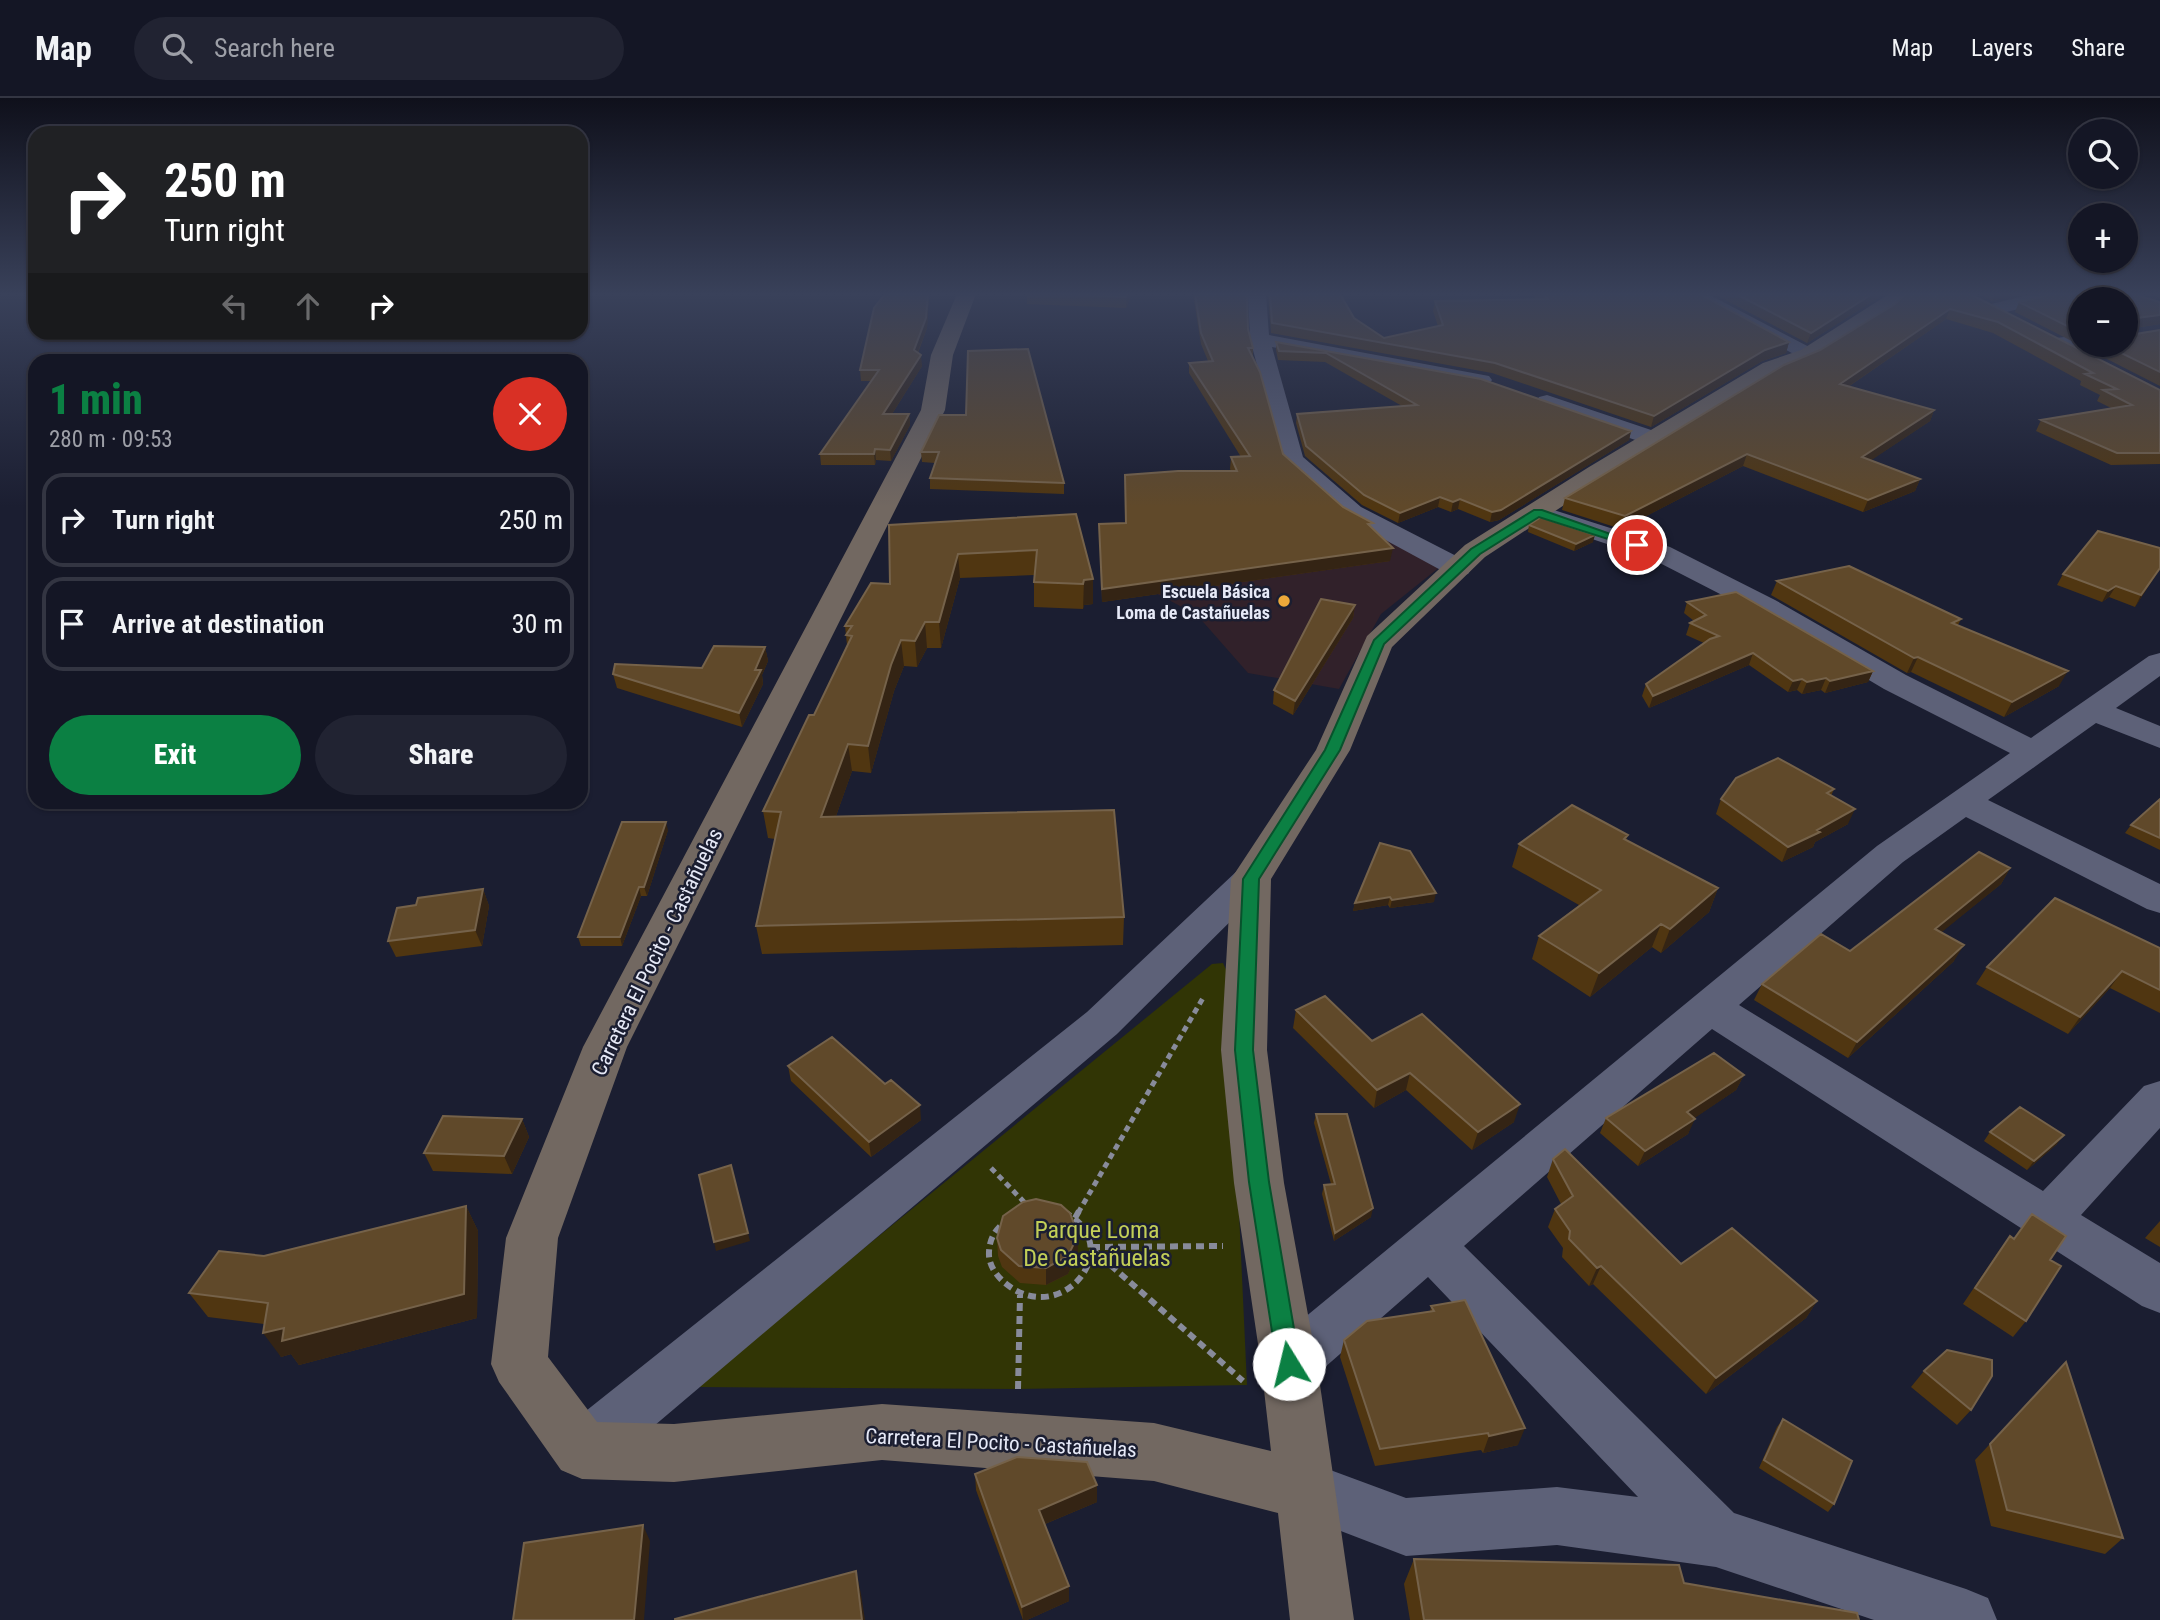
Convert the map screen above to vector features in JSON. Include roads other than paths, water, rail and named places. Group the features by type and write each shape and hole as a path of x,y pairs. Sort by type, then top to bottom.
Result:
{"main road":[{"name":"Carretera El Pocito - Castañuelas","path":"940,365 933,410 605,1047 532,1238 519,1364 582,1450 674,1453 882,1432 1154,1452 1306,1490"},
{"path":"1322,1620 1289,1364 1259,1182 1244,1050 1251,879 1333,750 1378,643 1475,551 1598,472 1779,365"}],"street":[{"path":"1267,365 1292,460 1352,512 1458,568"},
{"path":"1411,365 1485,380 1504,387"},
{"path":"1526,395 1655,439"},
{"path":"1538,513 1661,553 1765,606 1895,682 2034,752"},
{"path":"1289,1364 1890,854 2160,662"},
{"path":"2093,710 2160,738"},
{"path":"1964,802 2160,900"},
{"path":"582,1450 1102,1023 1251,879"},
{"path":"1710,1007 2160,1290"},
{"path":"2048,1219 2160,1098"},
{"path":"1430,1245 1716,1537"},
{"path":"1306,1490 1406,1527 1556,1516 1716,1537 1966,1620"}],"place":[{"name":"Escuela Básica Loma de Castañuelas","path":"1284,601"}],"park label":[{"name":"Parque Loma De Castañuelas","path":"1097,1244"}]}
